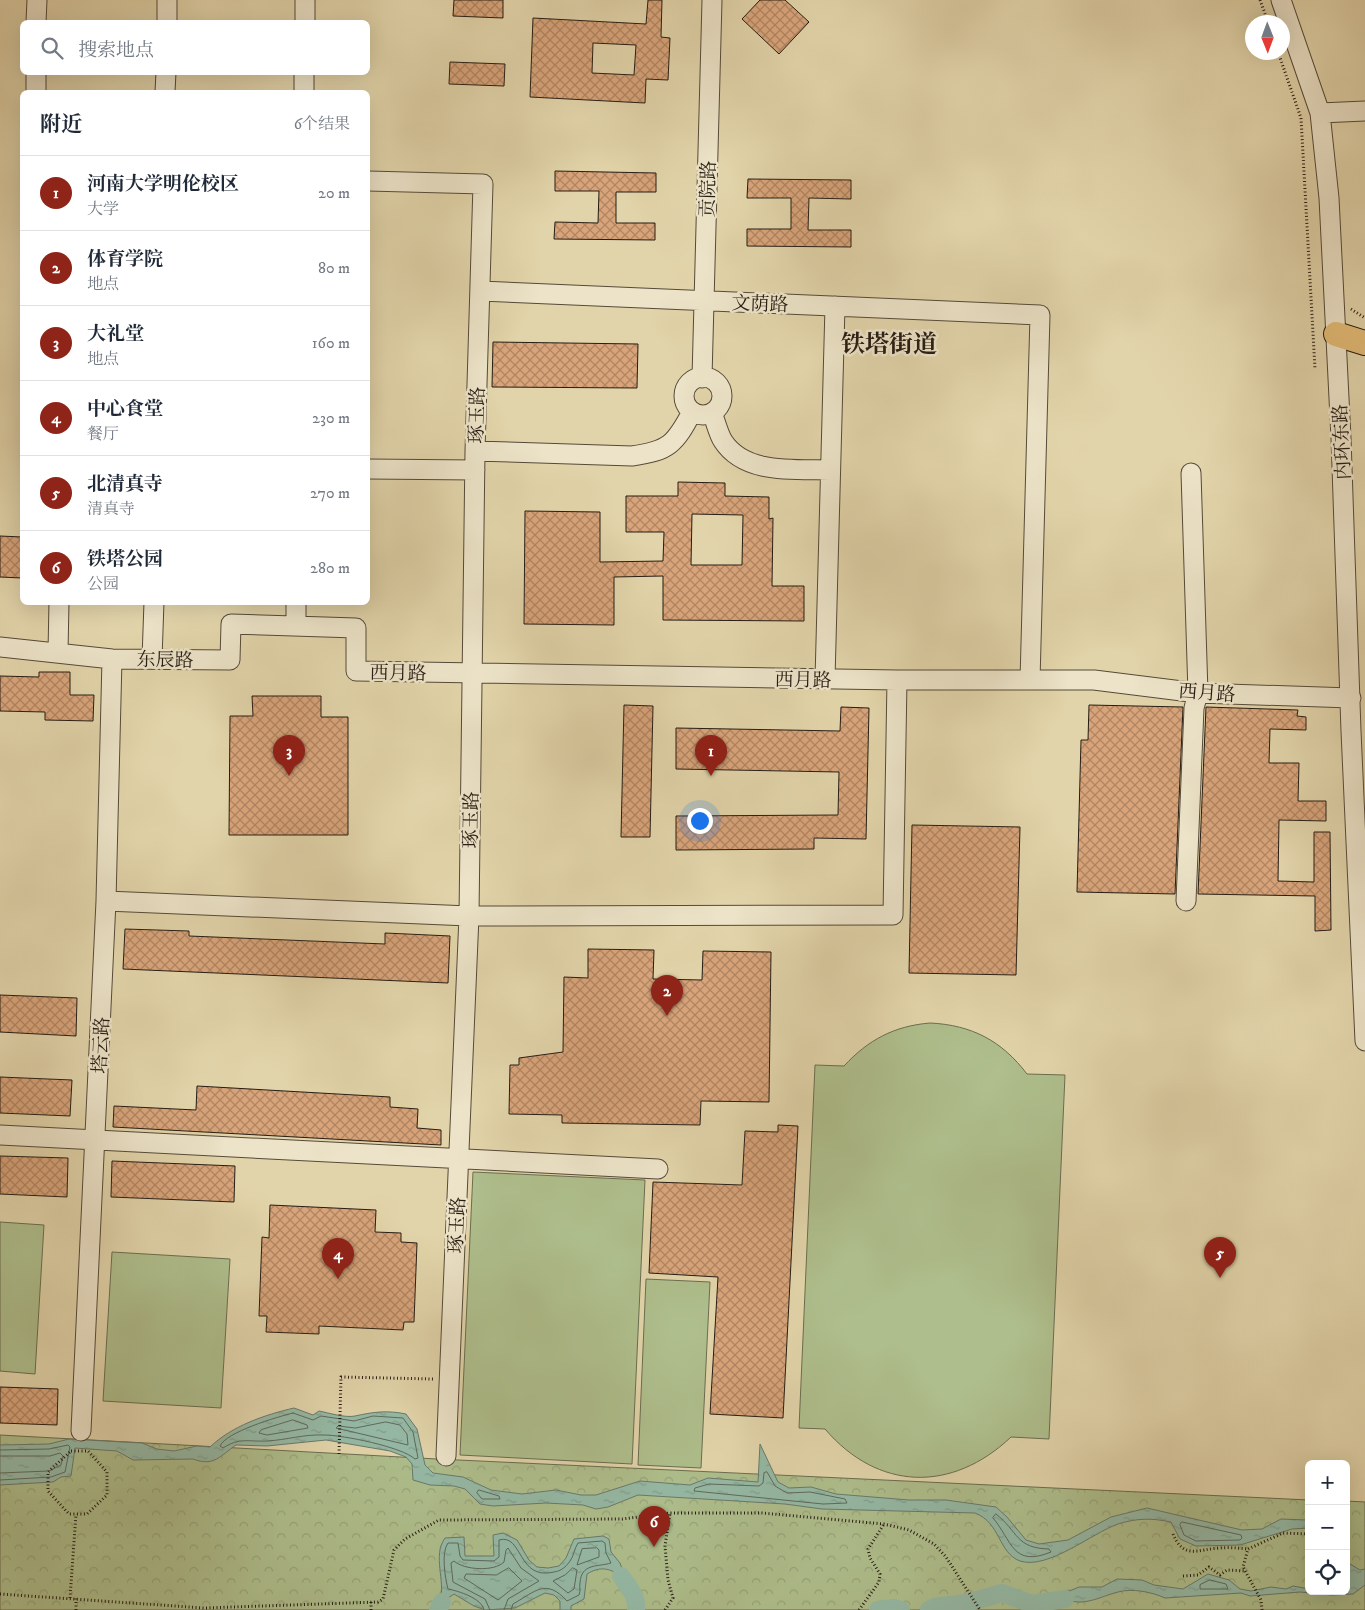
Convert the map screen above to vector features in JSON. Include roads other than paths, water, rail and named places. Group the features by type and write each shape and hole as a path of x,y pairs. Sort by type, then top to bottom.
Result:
{"main road":[{"path":"1336,334 1365,326"},
{"path":"1336,334 1365,343"}],"street":[{"path":"36,0 36,20"},
{"path":"167,0 167,20"},
{"path":"305,0 305,20"},
{"name":"贡院路","path":"702,378 712,0"},
{"name":"内环东路","path":"1281,0 1320,112 1329,198 1351,698 1358,730 1365,1041"},
{"path":"36,75 36,90"},
{"path":"165,90 166,75"},
{"path":"304,75 304,90"},
{"path":"1320,112 1365,111"},
{"name":"琢玉路","path":"370,180 483,184 475,451 469,916 446,1456"},
{"name":"文荫路","path":"480,291 1040,315 1030,680"},
{"path":"825,679 835,306"},
{"path":"712,379 720,389 721,402 712,413 698,415 692,412 684,401 685,389 692,380 712,379"},
{"path":"475,451 632,456 656,453 669,446 678,438 692,412"},
{"path":"712,413 723,441 736,457 753,464 778,468 830,470"},
{"path":"370,469 475,470"},
{"path":"1186,901 1194,708 1198,693 1191,473"},
{"path":"58,652 59,605"},
{"path":"152,659 154,605"},
{"path":"296,605 296,626"},
{"name":"东辰路","path":"0,647 112,659 230,660 231,624 296,626"},
{"name":"西月路","path":"296,626 356,628 356,671 898,680 1094,680 1198,693 1351,698"},
{"name":"塔云路","path":"81,1431 106,900 112,659"},
{"path":"106,900 469,916 893,915 898,680"},
{"path":"0,1135 658,1169"}],"water":[{"path":"294,1408 313,1415 319,1411 347,1416 380,1412 406,1414 417,1429 425,1465 433,1473 463,1477 491,1490 522,1494 556,1490 581,1495 596,1495 640,1481 690,1485 708,1478 758,1482 760,1444 778,1482 789,1488 811,1487 836,1494 909,1500 946,1500 996,1507 1026,1540 1039,1544 1068,1540 1111,1517 1147,1508 1242,1530 1262,1529 1281,1519 1305,1520 1305,1528 1292,1529 1240,1545 1196,1546 1180,1539 1171,1522 1151,1519 1138,1520 1118,1524 1056,1556 1031,1562 1020,1561 1007,1552 995,1530 975,1513 822,1509 785,1504 638,1495 608,1507 596,1509 583,1505 546,1503 493,1506 480,1504 465,1489 454,1486 430,1485 413,1480 412,1464 406,1457 390,1451 326,1440 267,1446 236,1445 216,1459 206,1462 193,1459 133,1460 117,1451 75,1448 71,1476 61,1477 53,1482 0,1485 0,1445 49,1444 69,1439 142,1443 157,1449 174,1451 197,1446 210,1447 238,1427 271,1414"},
{"path":"503,1533 517,1540 529,1560 537,1567 548,1568 559,1566 566,1558 574,1539 603,1536 609,1539 611,1552 620,1563 624,1574 621,1576 612,1571 600,1569 587,1574 584,1599 571,1606 571,1610 560,1610 560,1601 554,1595 545,1593 515,1608 485,1610 454,1594 442,1602 440,1600 439,1561 441,1545 445,1538 464,1537 465,1556 494,1556 493,1535"},
{"path":"1350,1564 1360,1570 1365,1569 1365,1585 1350,1594"},
{"path":"1208,1574 1229,1580 1240,1589 1251,1591 1271,1587 1286,1589 1293,1586 1305,1588 1305,1592 1250,1596 1241,1593 1165,1598 1148,1592 1129,1590 1085,1602 1065,1599 1067,1592 1079,1587 1102,1587 1117,1579 1142,1580 1154,1585 1183,1589"}],"waterway":[{"path":"621,1576 634,1596 636,1610"},
{"path":"929,1610 934,1607 967,1603 1002,1593 1032,1604 1065,1599"},
{"path":"438,1610 442,1602"},
{"path":"878,1610 894,1608 901,1610"}],"place":[{"name":"大礼堂","path":"289,776"},
{"name":"河南大学明伦校区","path":"711,776"},
{"name":"体育学院","path":"667,1016"},
{"name":"北清真寺","path":"1220,1278"},
{"name":"中心食堂","path":"338,1279"},
{"name":"铁塔公园","path":"654,1547"}],"district":[{"name":"铁塔街道","path":"889,344"}]}
